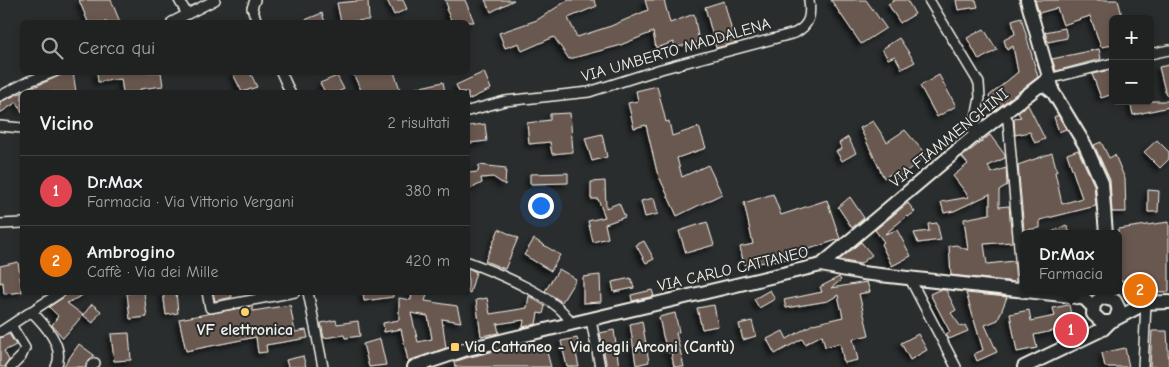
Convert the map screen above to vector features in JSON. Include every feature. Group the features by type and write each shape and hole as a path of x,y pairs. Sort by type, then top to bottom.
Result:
{"street":[{"path":"179,0 187,14"},
{"path":"176,20 215,0"},
{"path":"255,0 252,8 256,20"},
{"name":"VIA UMBERTO MADDALENA","path":"470,110 505,101 589,92 661,69 795,33 805,25 810,17 809,0"},
{"path":"929,0 979,83 980,103 972,138"},
{"path":"1027,0 1044,83 1053,92 1085,146 1102,183 1106,230"},
{"path":"1154,53 1169,50"},
{"name":"VIA FIAMMENGHINI","path":"821,265 972,138 1044,83 1109,64"},
{"path":"0,96 46,75"},
{"path":"282,75 289,90"},
{"path":"1003,113 1008,121 1020,259"},
{"path":"0,126 20,128"},
{"path":"0,224 20,223"},
{"path":"470,263 509,278 533,291 564,310 570,324"},
{"name":"VIA CARLO CATTANEO","path":"414,367 464,350 821,265 842,271 1020,293"},
{"path":"910,279 956,367"},
{"path":"0,332 56,295"},
{"path":"208,295 210,308 279,295"},
{"path":"309,295 323,367"},
{"name":"VIA CARLO CATTANEO","path":"1046,295 1081,298 1093,310"},
{"path":"1076,342 1091,324 1093,310 1102,297 1146,303 1169,302"},
{"path":"1112,298 1119,309 1113,320"},
{"path":"1026,366 1103,329 1113,320 1146,303"},
{"path":"1143,367 1146,303"},
{"path":"1093,310 1102,322 1113,320"},
{"path":"31,311 51,331 56,347 58,364 56,367"},
{"path":"591,320 600,367"},
{"path":"11,325 23,343 25,351 11,367"}],"building":[{"path":"79,0 111,0 119,20 87,20"},
{"path":"368,0 369,20 341,20 337,3"},
{"path":"387,0 403,0 407,9 394,15"},
{"path":"445,0 465,0 474,22 470,22 470,20 451,20 446,9 448,8"},
{"path":"485,0 514,0 491,12"},
{"path":"568,0 594,0 597,6 568,18 577,37 611,26 648,10 645,0 664,0 670,23 694,14 699,42 674,48 674,42 656,48 653,32 618,46 569,59 554,37 522,51 519,43 505,48 499,33 537,20"},
{"path":"831,0 866,0 886,28 861,44"},
{"path":"895,0 907,0 915,14 900,23 888,4"},
{"path":"956,0 976,0 978,7 958,10"},
{"path":"1035,0 1118,0 1122,15 1109,15 1109,46 1101,47 1090,16 1063,25 1057,8 1039,13"},
{"path":"724,1 735,43 716,48 705,7"},
{"path":"322,13 324,20 305,20"},
{"path":"1021,17 1038,77 995,110 989,96 1018,72 1013,46 1007,50 1004,40 1015,34 1012,20"},
{"path":"1065,28 1067,38 1048,42 1045,32"},
{"path":"984,29 997,50 979,60 967,38"},
{"path":"899,38 915,62 902,69 895,56 888,59 882,49"},
{"path":"1099,49 1101,59 1056,71 1052,59"},
{"path":"1169,65 1169,95 1166,95 1159,67"},
{"path":"1109,70 1109,95 1101,98 1092,74"},
{"path":"484,72 491,89 470,99 470,90 458,90 456,85"},
{"path":"61,75 73,75 76,90 28,90"},
{"path":"97,75 161,75 163,86 140,90 123,90 121,79 98,82"},
{"path":"234,75 251,75 257,87 241,90"},
{"path":"354,75 395,75 400,90 361,90"},
{"path":"939,75 956,106 937,117 920,86"},
{"path":"337,76 344,89 324,90 320,83"},
{"path":"443,82 445,90 412,90"},
{"path":"657,86 666,122 669,121 672,136 699,127 706,148 677,158 682,177 708,165 722,194 677,216 657,172 646,125 634,128 628,103 638,101 636,91"},
{"path":"20,93 20,109 17,102 0,113 0,102"},
{"path":"1154,101 1169,101 1169,107 1133,115 1131,105 1154,105"},
{"path":"1028,105 1045,139 1035,143 1030,132 1015,135 1014,118 1021,117 1018,113"},
{"path":"570,113 573,152 552,154 550,142 529,144 527,123 550,120 550,114"},
{"path":"1058,115 1066,129 1059,132 1054,117"},
{"path":"873,121 887,142 905,130 927,156 896,179 892,173 884,178 860,128"},
{"path":"485,124 487,141 470,143 470,126"},
{"path":"602,134 607,157 592,161 585,138"},
{"path":"990,135 1005,155 1005,158 988,166 991,173 1006,168 1007,185 999,190 999,207 1009,206 1012,242 984,244 987,264 1014,261 1016,282 951,275 949,246 956,245 968,250 964,219 990,214 990,194 954,211 944,213 941,202 969,197 953,176 968,164 962,157"},
{"path":"848,137 856,153 842,161 836,151 842,149 839,143"},
{"path":"1157,140 1169,152 1169,159 1160,168 1144,152"},
{"path":"1101,142 1109,158 1115,155 1125,179 1126,212 1112,212 1110,180 1094,145"},
{"path":"1078,150 1094,185 1096,206 1040,220 1040,228 1024,230 1018,165 1052,153 1062,204 1082,198 1067,154"},
{"path":"479,165 506,168 505,185 493,177 481,178 482,183 470,189 470,173 478,172"},
{"path":"568,173 568,183 530,184 530,174"},
{"path":"605,181 606,208 619,203 625,217 605,224 608,238 593,242 588,221 605,217 598,199 591,199 591,182"},
{"path":"1148,190 1159,191 1158,212 1148,212"},
{"path":"773,194 781,215 827,200 840,239 794,254 795,258 744,265 740,247 753,244 744,203"},
{"path":"850,197 864,218 852,228 838,207"},
{"path":"654,198 658,214 645,217 641,201"},
{"path":"908,203 915,212 907,216 885,234 897,230 911,256 892,266 881,244 884,242 875,230"},
{"path":"707,222 714,245 686,253 679,231"},
{"path":"1169,222 1169,292 1136,291 1136,280 1122,281 1122,230 1118,229"},
{"path":"937,223 941,240 918,243 914,233 929,231 928,224"},
{"path":"1066,225 1069,230 1056,230"},
{"path":"499,229 518,238 505,269 485,261"},
{"path":"534,239 560,255 551,271 524,255"},
{"path":"644,241 654,259 646,263 636,245"},
{"path":"861,242 872,255 860,264 839,260"},
{"path":"18,262 20,292 4,294 3,282 0,283 0,266"},
{"path":"470,269 476,272 470,293"},
{"path":"559,269 576,279 562,302 545,291"},
{"path":"600,275 601,302 583,303 583,277"},
{"path":"839,277 841,280 831,288 867,282 870,292 859,294 869,335 853,339 858,360 844,363 840,343 825,347 822,335 805,344 802,339 775,354 767,339 783,331 787,339 813,324 843,317 838,295 828,301 786,308 784,300 822,292 820,287"},
{"path":"631,278 634,288 614,292 612,282"},
{"path":"652,290 654,296 632,301 631,295"},
{"path":"770,290 775,299 759,308 754,299"},
{"path":"939,290 946,290 956,310 951,313 961,327 965,325 968,331 949,339 946,334 950,332 930,294"},
{"path":"966,293 1007,297 998,320 985,325 997,352 977,361 974,354 983,350"},
{"path":"65,295 83,295 67,303 83,315 63,338 52,325 58,316 49,307"},
{"path":"127,295 144,295 147,317 130,319"},
{"path":"163,295 176,295 178,313 166,315"},
{"path":"214,295 232,295 232,297 215,301"},
{"path":"363,295 393,295 393,297 364,301"},
{"path":"412,295 427,295 425,301 457,306 461,322 442,319 446,348 408,361 401,329 384,332 383,323 399,320 399,298 411,300","holes":["411,313 428,316 432,339 418,342"]},
{"path":"529,296 545,306 543,314 538,313 536,324 523,327 524,320 497,324 499,333 481,336 476,300 487,298 490,314 527,308"},
{"path":"92,304 101,311 93,323 83,315"},
{"path":"290,305 295,332 306,330 308,338 266,345 267,352 258,353 256,337 186,351 179,319 252,306 253,311"},
{"path":"714,305 718,326 702,329 697,308"},
{"path":"1069,305 1075,333 1059,341 1057,330 1034,335 1037,348 1017,352 1010,314 1029,310 1031,321 1055,316 1053,308"},
{"path":"675,313 679,332 676,333 684,367 674,367 671,352 668,353 659,317"},
{"path":"336,320 337,324 358,321 360,336 345,338 344,335 324,338 321,323"},
{"path":"642,321 649,362 636,365 630,324"},
{"path":"752,321 756,336 743,340 739,324"},
{"path":"614,330 619,367 607,367 600,333"},
{"path":"1152,331 1167,331 1169,367 1150,367"},
{"path":"129,333 131,360 114,361 111,334"},
{"path":"9,334 16,345 4,351 9,360 5,367 0,367 0,338"},
{"path":"918,334 927,350 910,360 901,343"},
{"path":"577,338 580,352 576,353 579,367 567,367 561,341"},
{"path":"380,339 386,365 369,367 363,344"},
{"path":"79,344 94,355 85,367 63,367"},
{"path":"524,344 525,350 545,345 551,367 455,367 454,362 466,358"},
{"path":"1125,348 1129,367 1105,367 1102,353"},
{"path":"303,356 306,367 288,367 286,360"}],"place":[{"name":"Ambrogino","path":"1140,290"},
{"name":"VF elettronica","path":"245,312"},
{"name":"Dr.Max","path":"1071,330"},
{"name":"Via Cattaneo - Via degli Arconi (Cantù)","path":"455,347"}]}
